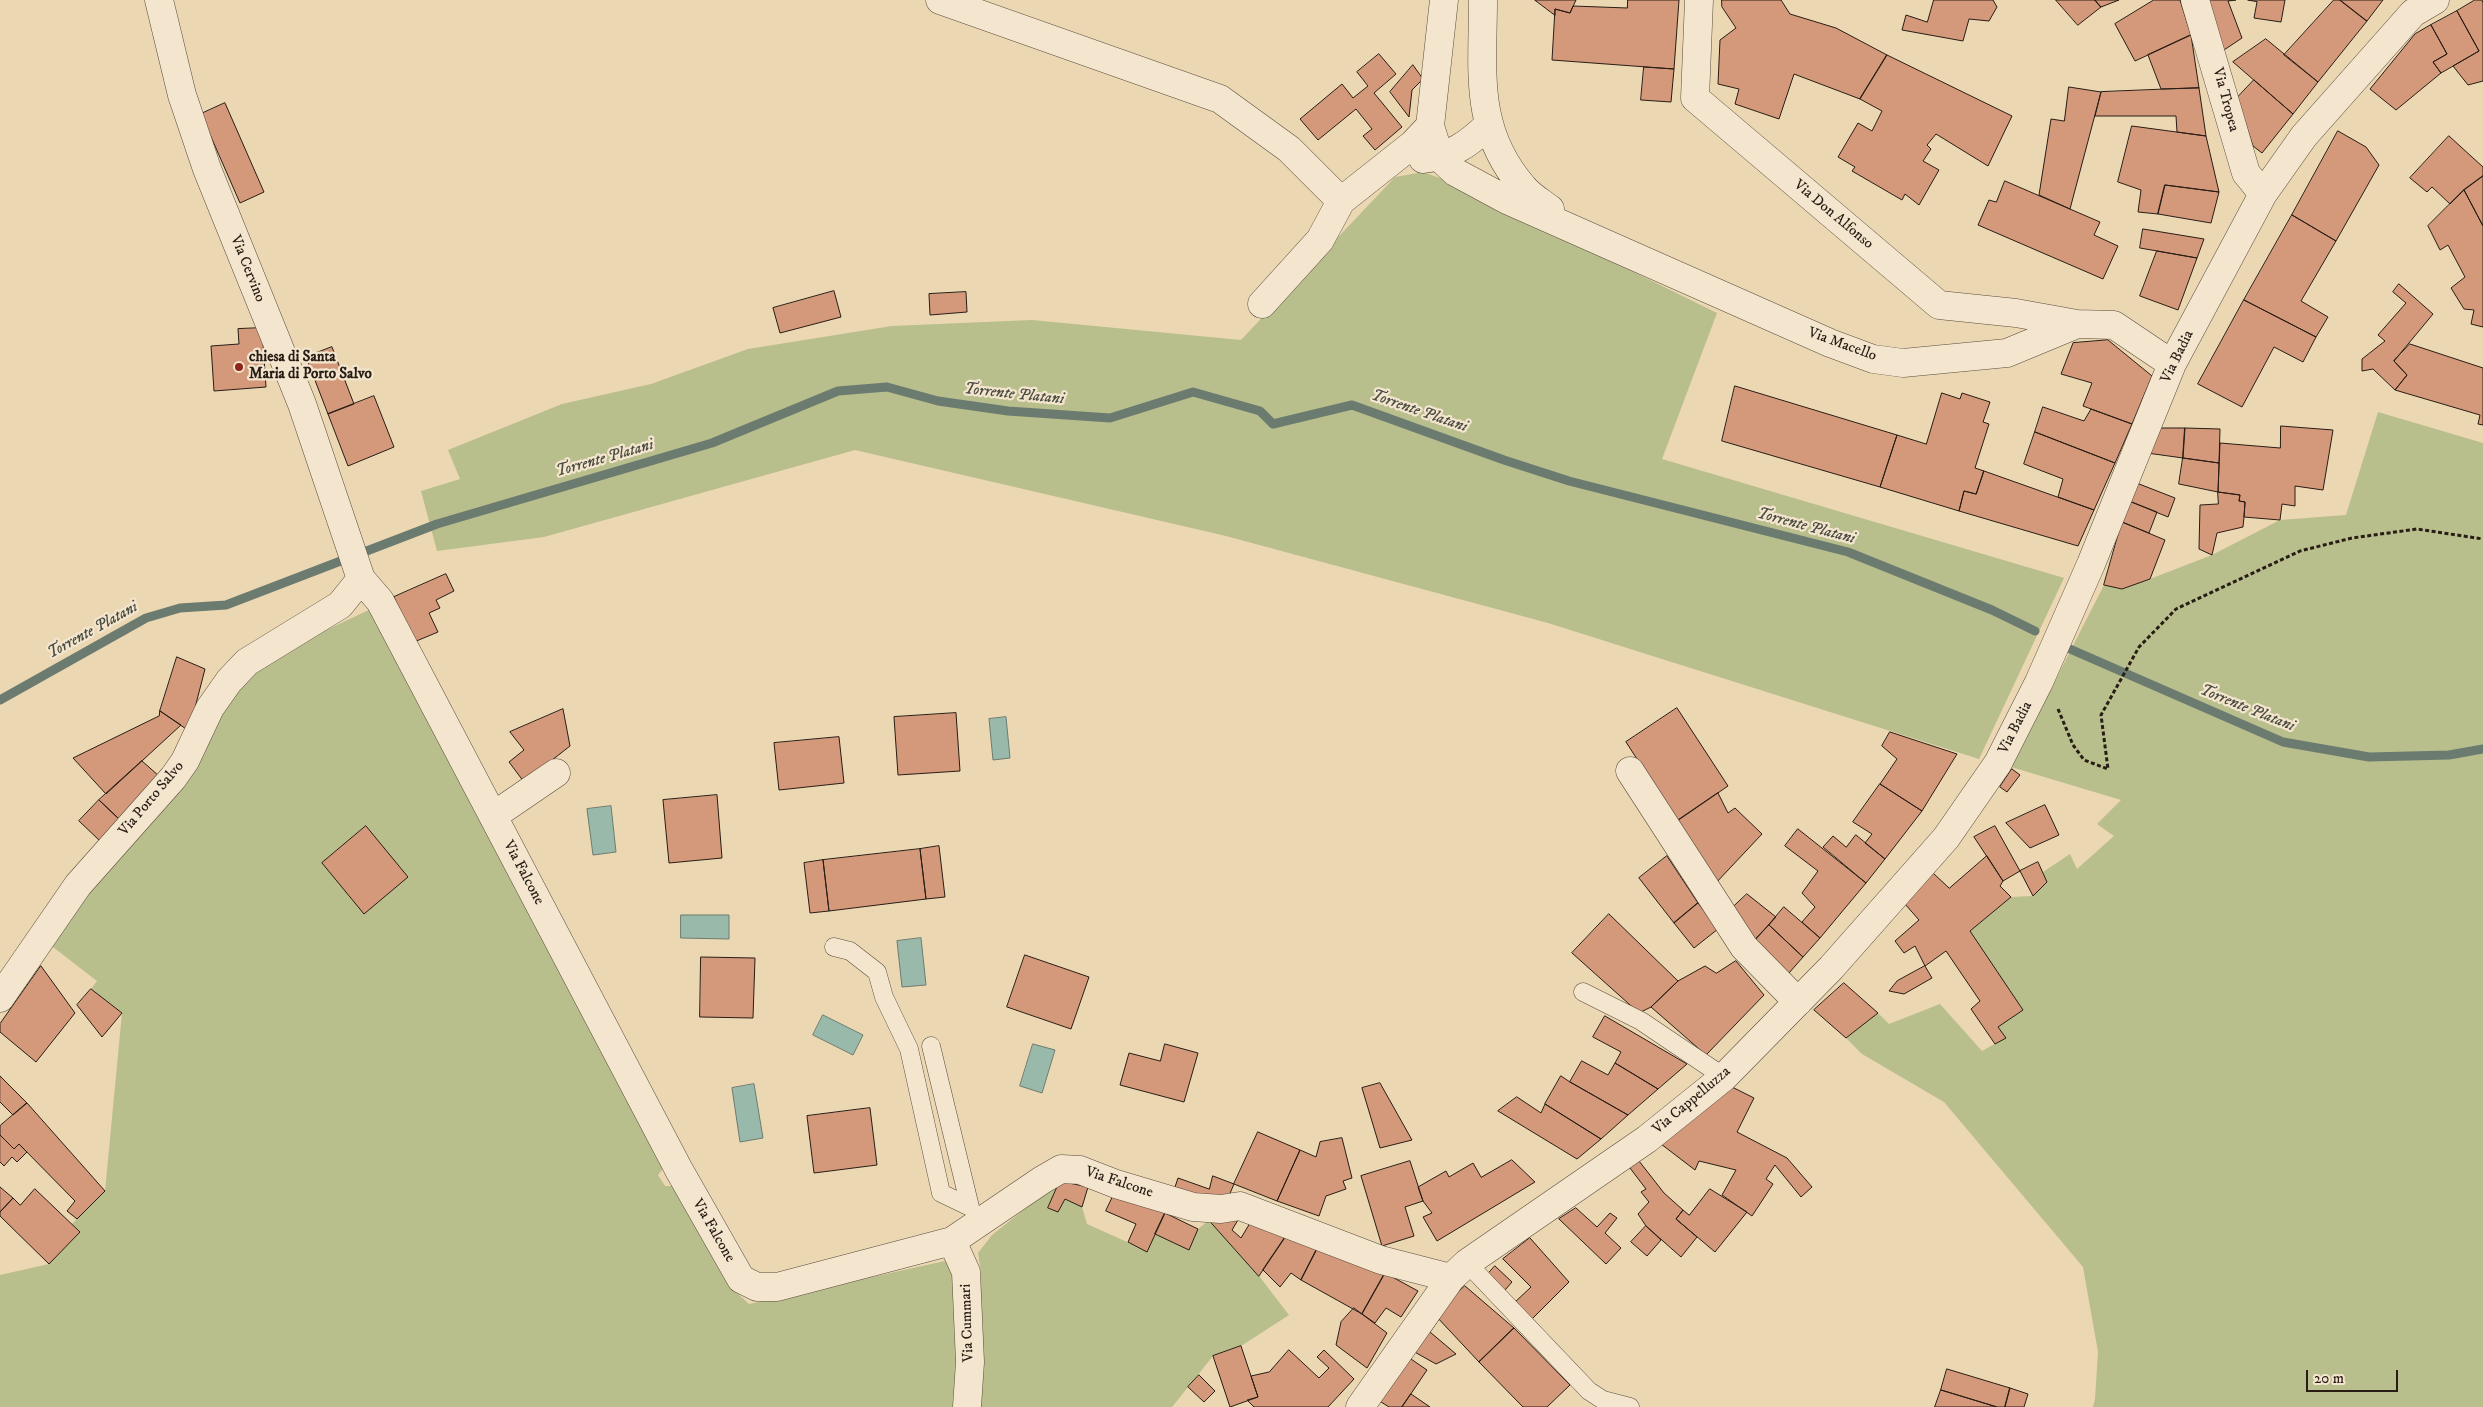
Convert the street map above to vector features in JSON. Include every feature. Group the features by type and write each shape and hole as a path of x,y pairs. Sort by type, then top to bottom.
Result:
{"street":[{"name":"Via Cervino","path":"159,0 182,95 207,169 302,404 344,534 361,579"},
{"path":"940,0 1220,98 1288,149 1341,201"},
{"path":"1444,0 1430,126 1440,158 1454,172 1507,200 1574,229"},
{"path":"1483,0 1483,99 1488,125 1500,157 1524,188 1574,229"},
{"name":"Via Don Alfonso","path":"1699,0 1695,98 1939,305 2016,313 2077,324"},
{"name":"Via Tropea","path":"2195,0 2246,173 2263,194"},
{"name":"Via Badia","path":"1998,763 2039,682 2091,564 2172,364 2263,194 2310,128 2413,12 2435,0"},
{"path":"1376,172 1412,161 1440,158 1472,141 1488,125"},
{"path":"1262,304 1320,240 1341,201 1413,144 1430,126"},
{"name":"Via Macello","path":"1574,229 1830,343 1874,359 1903,363 2007,353 2077,324 2114,325 2172,364"},
{"name":"Via Falcone","path":"361,579 380,601 679,1170 740,1279 757,1287 777,1287 952,1241 1042,1180 1062,1170 1080,1170 1116,1184 1193,1207 1221,1209 1240,1206 1381,1260 1459,1270"},
{"name":"Via Porto Salvo","path":"0,998 78,885 173,778 185,760 210,708 229,681 248,662 340,605 361,579"},
{"name":"Via Cappelluzza","path":"1360,1407 1459,1270 1647,1139 1724,1077 1798,1002 1886,908 1946,838 1998,763"},
{"path":"1630,771 1744,947 1798,1002"},
{"path":"494,816 556,773"},
{"name":"Via Cummari","path":"952,1241 966,1272 970,1362 967,1407"}],"lane":[{"path":"834,947 850,951 878,972 884,997 909,1049 941,1192 970,1207 931,1046"},
{"path":"1583,992 1641,1021 1724,1077"},
{"path":"1459,1270 1589,1391 1603,1400 1630,1407"}],"path":[{"path":"2039,682 2049,693 2073,745 2084,760 2108,769 2102,715 2113,691 2139,648 2176,610 2300,551 2352,538 2418,530 2483,539"}],"green space":[{"path":"1423,172 1451,182 1717,313 1662,459 2064,578 1979,759 1548,623 1226,536 855,450 544,537 437,551 421,491 460,479 448,450 562,404 651,384 748,349 892,326 1032,320 1241,340 1395,177"},
{"path":"2378,412 2483,443 2483,1407 2093,1407 2098,1352 2083,1267 1944,1102 1862,1054 1846,1038 1878,1013 1889,1024 1940,1004 1982,1051 2005,1038 1998,1027 2023,1010 1970,931 2011,897 2033,896 2047,882 2043,872 2070,854 2077,869 2114,836 2097,824 2121,800 2011,767 2104,585 2122,589 2150,579 2212,555 2280,520 2346,515"},
{"path":"373,608 665,1166 658,1175 665,1186 674,1186 733,1289 749,1304 945,1261 953,1270 962,1358 956,1407 0,1407 0,1275 49,1264 80,1232 72,1224 105,1191 122,1013 91,989 97,981 49,944 224,707 271,656"},
{"path":"1060,1181 1048,1208 1058,1212 1065,1199 1082,1207 1087,1224 1147,1251 1155,1234 1189,1250 1198,1229 1209,1220 1259,1276 1289,1315 1241,1346 1213,1356 1172,1407 980,1407 981,1272 978,1253 992,1235"}],"shaded area":[{"path":"1006,717 1010,758 993,760 989,719"},
{"path":"611,806 616,852 593,855 587,809"},
{"path":"681,915 729,915 729,939 681,938"},
{"path":"921,938 926,985 902,987 897,941"},
{"path":"823,1015 863,1035 853,1055 813,1035"},
{"path":"1033,1044 1055,1050 1042,1093 1020,1086"},
{"path":"754,1084 763,1138 740,1142 732,1088"}],"building":[{"path":"1535,0 1576,0 1570,13 1555,9 1555,15"},
{"path":"1628,0 1679,0 1674,69 1552,60 1555,9 1570,13 1573,6 1627,8"},
{"path":"1722,0 1781,0 1790,14 1836,28 1887,55 1860,99 1794,74 1779,119 1735,104 1739,89 1718,84 1720,40 1736,28 1722,7"},
{"path":"1934,0 1993,0 1997,7 1989,21 1969,19 1963,41 1902,30 1906,15 1927,22"},
{"path":"2056,0 2095,0 2101,7 2078,25"},
{"path":"2095,0 2119,0 2101,7"},
{"path":"2154,0 2180,0 2191,35 2135,61 2115,24"},
{"path":"2204,0 2236,0 2228,1 2242,38 2221,52"},
{"path":"2248,0 2285,0 2281,22 2254,18 2257,2"},
{"path":"2334,0 2340,0 2367,21 2318,82 2284,55"},
{"path":"2340,0 2383,0 2367,21"},
{"path":"2475,0 2482,0 2483,3 2483,81 2468,85 2453,66 2479,51 2457,11"},
{"path":"2457,11 2479,51 2441,73 2433,62 2447,54 2431,25"},
{"path":"2431,25 2447,54 2433,62 2441,73 2396,110 2370,89 2415,34"},
{"path":"2191,35 2199,88 2161,89 2148,55"},
{"path":"2266,39 2318,82 2293,114 2233,62"},
{"path":"1379,54 1396,74 1374,93 1402,127 1375,150 1363,136 1372,129 1356,109 1318,140 1300,119 1342,84 1353,98 1368,86 1357,72"},
{"path":"1887,55 2012,116 1988,166 1936,134 1927,145 1931,149 1923,161 1939,170 1919,205 1905,194 1902,200 1852,171 1855,167 1838,157 1858,123 1872,131 1882,111 1860,99"},
{"path":"1413,65 1423,79 1412,90 1409,117 1390,92"},
{"path":"1644,67 1674,69 1671,102 1641,100"},
{"path":"2254,80 2293,114 2262,153 2253,146 2237,98"},
{"path":"2069,87 2101,92 2070,209 2039,195 2051,119 2064,121"},
{"path":"2199,88 2206,136 2177,132 2176,116 2095,116 2101,92"},
{"path":"225,103 264,192 240,203 201,114"},
{"path":"2132,126 2206,136 2219,192 2165,185 2158,214 2138,212 2141,190 2118,182"},
{"path":"2338,131 2366,147 2379,165 2336,241 2292,215"},
{"path":"2449,136 2483,167 2483,176 2464,190 2450,204 2432,187 2427,192 2410,178"},
{"path":"2483,176 2483,226 2464,190"},
{"path":"2005,181 2100,222 2094,235 2118,246 2103,279 1978,225 1989,200 1996,202"},
{"path":"2165,185 2219,192 2211,223 2158,214"},
{"path":"2464,190 2483,226 2483,327 2471,324 2474,310 2464,309 2451,288 2465,277 2448,245 2440,250 2428,226"},
{"path":"2292,215 2336,241 2301,301 2328,317 2316,337 2244,300"},
{"path":"2143,229 2204,239 2197,258 2140,248"},
{"path":"2157,251 2197,258 2178,310 2140,296"},
{"path":"2399,284 2433,314 2394,361 2407,375 2395,390 2373,369 2362,371 2362,359 2385,341 2378,335 2406,303 2393,292"},
{"path":"834,291 841,317 780,333 773,308"},
{"path":"966,292 967,312 930,315 929,294"},
{"path":"2244,300 2316,337 2303,362 2274,347 2242,407 2198,384"},
{"name":"chiesa di Santa Maria di Porto Salvo","path":"262,328 266,387 214,391 211,346 239,344 238,329"},
{"path":"2108,340 2152,376 2132,424 2083,406 2092,383 2061,374 2073,343"},
{"path":"2410,344 2483,368 2483,425 2478,424 2480,415 2395,390 2407,375 2394,361"},
{"path":"332,347 354,404 328,414 306,357"},
{"path":"1735,386 1897,435 1880,487 1722,441"},
{"path":"1942,393 1960,399 1962,393 1990,402 1983,422 1989,424 1975,468 1984,471 1976,494 1964,491 1959,511 1880,487 1897,435 1926,444"},
{"path":"374,396 394,447 348,466 328,414"},
{"path":"2043,407 2084,421 2091,409 2132,424 2115,463 2035,432"},
{"path":"2281,426 2333,430 2323,490 2295,486 2295,506 2282,504 2280,520 2244,517 2245,502 2239,501 2240,495 2218,492 2220,443 2280,448"},
{"path":"2157,428 2185,428 2183,458 2147,453"},
{"path":"2185,428 2220,429 2219,463 2183,458"},
{"path":"2035,432 2115,463 2094,510 2058,497 2063,479 2024,464"},
{"path":"2183,458 2219,463 2218,492 2179,484"},
{"path":"1984,471 2094,510 2078,546 1959,511 1964,491 1976,494"},
{"path":"2134,482 2175,498 2168,517 2129,501"},
{"path":"2218,492 2240,495 2239,501 2245,502 2244,517 2243,527 2217,533 2212,555 2199,549 2200,505 2218,504"},
{"path":"2129,501 2157,512 2149,533 2122,522"},
{"path":"2122,522 2165,540 2150,579 2122,589 2104,585"},
{"path":"446,574 454,591 436,600 440,608 429,613 438,632 414,642 394,597"},
{"path":"177,657 205,669 189,731 160,711"},
{"path":"1677,708 1728,786 1677,821 1626,742"},
{"path":"563,709 570,746 524,782 509,762 524,750 510,732"},
{"path":"160,711 181,725 106,794 73,758 159,716"},
{"path":"956,713 960,771 898,775 894,717"},
{"path":"1890,732 1957,754 1922,811 1880,784 1897,759 1882,746"},
{"path":"839,737 844,783 779,790 774,743"},
{"path":"142,761 159,776 120,820 99,800"},
{"path":"2012,769 2020,775 2007,792 2000,787"},
{"path":"1880,784 1922,811 1885,859 1865,843 1872,834 1853,822"},
{"path":"1718,793 1728,813 1735,808 1762,834 1714,885 1677,821"},
{"path":"717,795 722,858 669,863 663,800"},
{"path":"99,800 120,820 100,841 79,821"},
{"path":"2045,805 2059,835 2030,848 2006,823"},
{"path":"366,826 408,877 364,914 322,863"},
{"path":"1995,826 2020,871 2003,881 1974,837"},
{"path":"1798,829 1866,883 1820,938 1802,922 1815,907 1802,893 1818,871 1785,846"},
{"path":"1856,835 1885,859 1866,883 1823,847 1833,836 1846,847"},
{"path":"939,846 945,897 926,899 920,849"},
{"path":"920,849 926,899 829,911 823,860"},
{"path":"1667,856 1698,903 1674,923 1639,878"},
{"path":"1987,856 2003,881 2000,886 2011,897 1970,931 2023,1010 1998,1027 2006,1038 1995,1044 1971,1009 1980,1001 1946,951 1925,966 1915,946 1904,953 1895,941 1919,920 1905,904 1932,872 1949,888"},
{"path":"823,860 829,911 810,913 804,863"},
{"path":"2038,862 2047,882 2033,896 2020,871"},
{"path":"1747,894 1776,917 1754,941 1728,912"},
{"path":"1698,903 1718,929 1694,948 1674,923"},
{"path":"1784,907 1820,938 1803,957 1769,925"},
{"path":"1609,914 1678,981 1651,1007 1639,1013 1572,953"},
{"path":"1769,925 1803,957 1789,973 1754,941"},
{"path":"1025,955 1089,977 1071,1029 1007,1007"},
{"path":"701,957 755,958 753,1018 700,1017"},
{"path":"1736,961 1764,995 1706,1055 1651,1007 1678,981 1705,966 1716,973"},
{"path":"41,966 75,1013 36,1062 0,1032 0,1024"},
{"path":"1925,966 1932,978 1904,994 1889,991 1897,981"},
{"path":"1844,983 1878,1013 1846,1038 1814,1010"},
{"path":"91,989 122,1013 102,1037 77,1005"},
{"path":"1605,1016 1687,1064 1658,1089 1615,1063 1621,1052 1593,1037"},
{"path":"1165,1044 1198,1053 1184,1102 1120,1085 1129,1053 1160,1061"},
{"path":"1582,1061 1608,1075 1615,1063 1658,1089 1628,1115 1570,1082"},
{"path":"0,1076 27,1103 13,1115 0,1102"},
{"path":"1561,1076 1628,1115 1601,1139 1545,1104"},
{"path":"1380,1083 1412,1140 1380,1148 1362,1088"},
{"path":"1730,1086 1754,1098 1737,1132 1787,1158 1812,1187 1801,1197 1775,1165 1766,1179 1773,1184 1752,1216 1722,1195 1736,1170 1699,1161 1695,1170 1661,1144"},
{"path":"1517,1097 1541,1113 1545,1104 1601,1139 1577,1159 1498,1111"},
{"path":"27,1103 105,1191 77,1219 67,1211 75,1201 19,1144 14,1149 0,1135 0,1126"},
{"path":"870,1108 877,1165 814,1173 807,1116"},
{"path":"1258,1132 1300,1150 1277,1201 1234,1184"},
{"path":"0,1135 14,1149 19,1144 27,1152 17,1162 12,1157 4,1166 0,1162"},
{"path":"1342,1138 1352,1178 1343,1181 1346,1189 1326,1196 1319,1216 1277,1201 1300,1150 1316,1157 1320,1142"},
{"path":"1512,1160 1535,1182 1437,1241 1423,1217 1432,1213 1423,1201 1418,1187 1446,1171 1449,1177 1473,1163 1481,1177"},
{"path":"1410,1161 1423,1201 1405,1207 1414,1236 1382,1246 1361,1176"},
{"path":"1639,1161 1664,1193 1683,1210 1676,1219 1697,1237 1681,1257 1646,1226 1638,1214 1649,1202 1641,1192 1646,1189 1630,1168"},
{"path":"1213,1176 1234,1184 1225,1205 1175,1187 1178,1178 1209,1189"},
{"path":"1060,1181 1088,1187 1082,1207 1065,1199 1058,1212 1048,1208"},
{"path":"0,1187 13,1198 0,1212"},
{"path":"35,1189 80,1232 49,1264 0,1216 0,1212 13,1198 20,1205"},
{"path":"1710,1189 1747,1212 1715,1252 1676,1219 1683,1210 1689,1215"},
{"path":"1116,1190 1165,1213 1147,1252 1128,1242 1136,1224 1106,1211"},
{"path":"1576,1208 1597,1227 1610,1213 1617,1218 1605,1233 1621,1248 1606,1264 1559,1219"},
{"path":"1165,1213 1198,1229 1189,1250 1155,1234"},
{"path":"1209,1220 1238,1220 1232,1230 1241,1238 1250,1223 1286,1236 1259,1276"},
{"path":"1646,1226 1661,1240 1647,1256 1631,1242"},
{"path":"1286,1236 1318,1247 1301,1280 1291,1273 1280,1287 1263,1270"},
{"path":"1530,1238 1569,1282 1531,1320 1514,1303 1531,1287 1503,1259"},
{"path":"1318,1247 1385,1273 1362,1314 1301,1280"},
{"path":"1495,1266 1512,1282 1505,1290 1488,1274"},
{"path":"1385,1273 1418,1291 1401,1317 1386,1308 1375,1323 1362,1314"},
{"path":"1465,1286 1514,1328 1479,1362 1435,1315"},
{"path":"1354,1308 1387,1333 1367,1368 1336,1345 1341,1322"},
{"path":"1435,1315 1439,1319 1430,1332 1456,1354 1436,1364 1411,1350"},
{"path":"1514,1328 1570,1385 1547,1407 1523,1407 1479,1362"},
{"path":"1241,1346 1258,1397 1230,1407 1213,1356"},
{"path":"1289,1350 1319,1378 1329,1368 1317,1357 1324,1350 1354,1379 1328,1407 1254,1407 1247,1400 1258,1397 1251,1376 1269,1372"},
{"path":"1408,1357 1427,1370 1402,1407 1389,1407 1378,1400"},
{"path":"1947,1369 2010,1388 2005,1407 1997,1407 1941,1390"},
{"path":"1199,1375 1215,1391 1204,1402 1188,1387"},
{"path":"2010,1388 2028,1394 2024,1407 2005,1407"},
{"path":"1941,1390 1997,1407 1935,1407"},
{"path":"1411,1394 1430,1407 1402,1407"}],"waterway":[{"name":"Torrente Platani","path":"0,700 146,618 180,608 226,605 437,524 712,443 838,391 887,387 938,401 1008,411 1110,418 1193,392 1260,411 1273,424 1352,405 1504,460 1569,481 1848,552 1992,610 2035,631"},
{"name":"Torrente Platani","path":"2070,649 2283,742 2369,757 2449,755 2483,749"}],"place":[{"name":"chiesa di Santa Maria di Porto Salvo","path":"239,367"}]}
